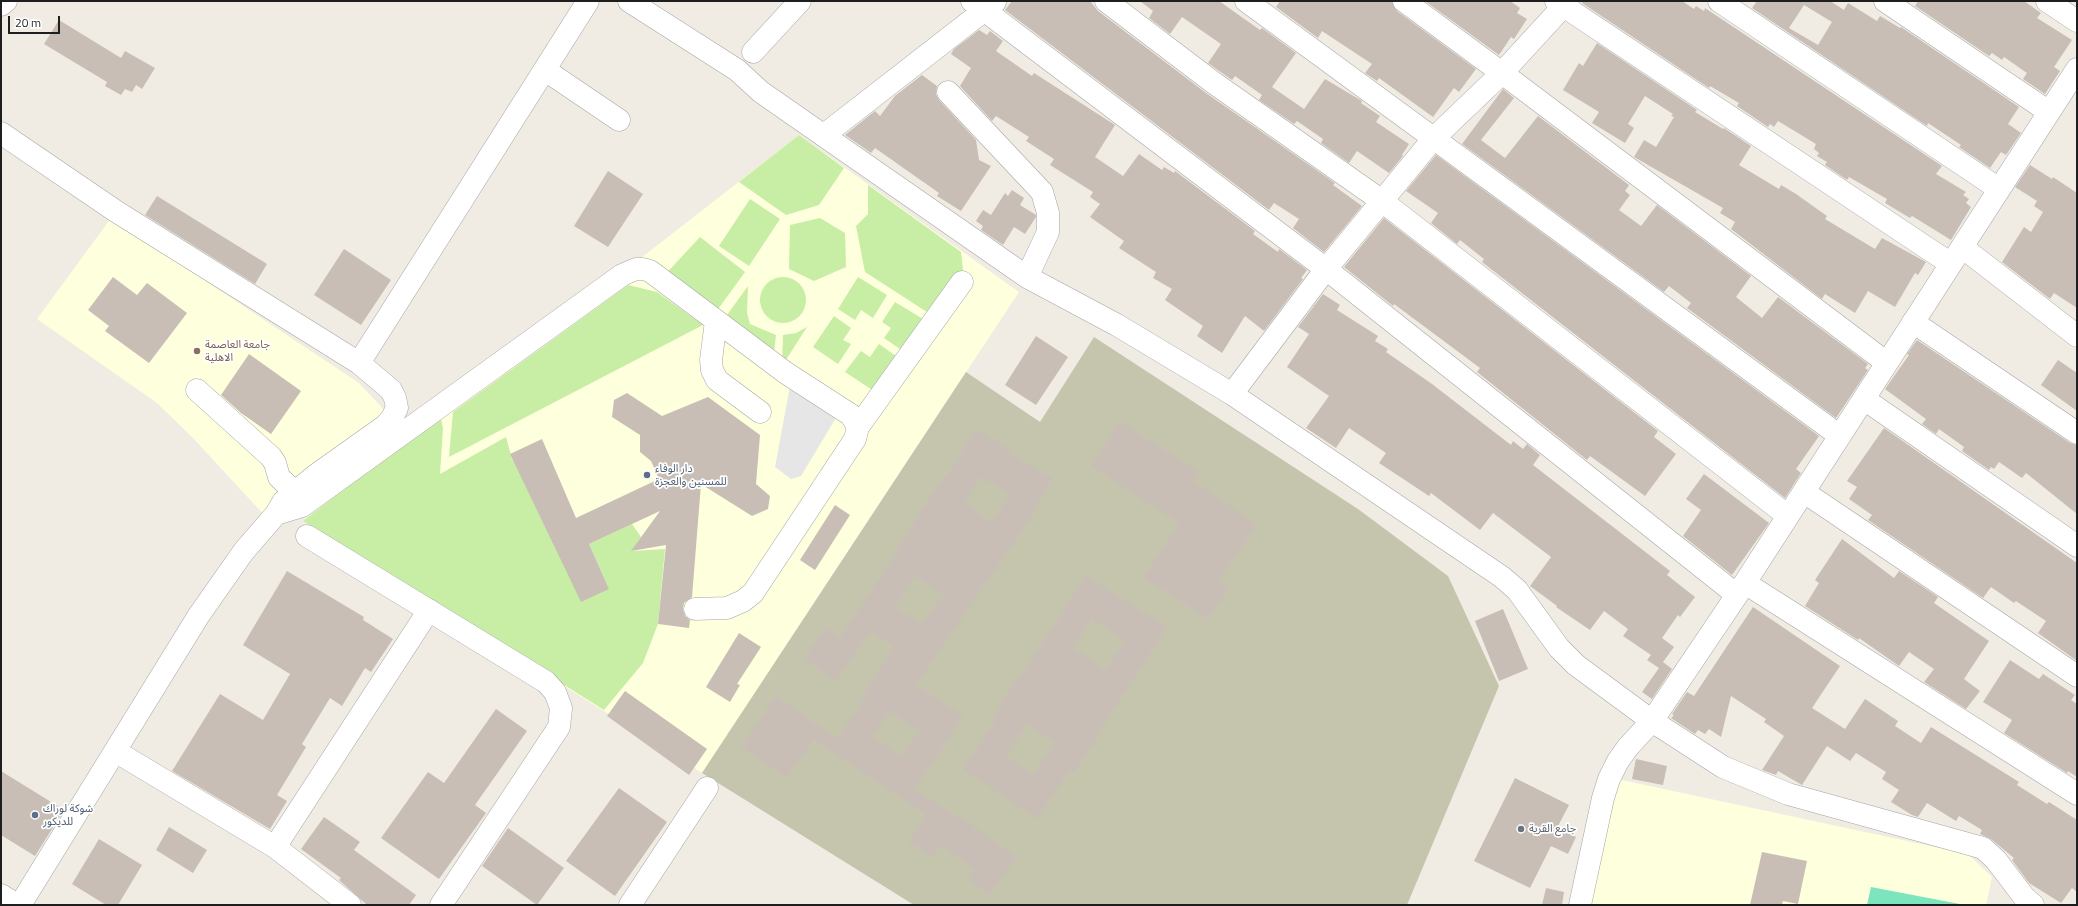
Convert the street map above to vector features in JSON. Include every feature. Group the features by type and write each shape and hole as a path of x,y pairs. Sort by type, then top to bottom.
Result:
{"street":[{"path":"1,5 6,1"},
{"path":"359,363 588,1"},
{"path":"629,1 737,70 761,92 1027,277 1117,325 1232,394 1511,583 1559,648 1576,665 1652,721 1723,767 1773,789 1982,848 1993,856 2024,897 2033,905"},
{"path":"752,52 800,1"},
{"path":"1106,1 1214,83 1382,201 1788,516"},
{"path":"1246,1 1840,436"},
{"path":"1404,1 1887,363"},
{"path":"1719,1 1999,189"},
{"path":"1885,1 2049,112"},
{"path":"2047,1 2077,21"},
{"path":"1232,394 1326,269 1433,139 1502,73 1563,3 1957,255 2077,336"},
{"path":"824,135 984,4 1741,589 2077,794"},
{"path":"1580,905 1609,778 1628,747 1652,721 1741,589 2077,69"},
{"path":"545,70 619,120"},
{"path":"948,92 1042,192 1048,213 1048,232 1027,277"},
{"path":"1,134 117,212 359,363 391,390 395,398 397,408 392,418 385,426 294,492 244,551 223,579 114,751 20,905"},
{"path":"276,514 302,506 622,275 636,269 650,271 786,374 851,415 858,427"},
{"path":"695,609 727,608 743,601 753,593 855,439 858,427 962,282"},
{"path":"716,321 711,360 712,370 717,380 760,412"},
{"path":"1913,322 2077,433"},
{"path":"197,390 271,457 275,463 278,477 294,492"},
{"path":"1864,399 2077,546"},
{"path":"1804,492 2077,676"},
{"path":"307,536 546,682 555,692 561,708 559,727 441,905"},
{"path":"275,848 429,610"},
{"path":"114,751 275,848 350,905"},
{"path":"630,905 707,788"},
{"path":"1,895 17,905"}],"shaded area":[{"path":"799,135 1019,292 702,773 303,521"},
{"name":"جامعة العاصمة الاهلية","path":"111,218 359,383 385,411 265,516 193,438 157,403 37,319"},
{"path":"1094,337 1358,509 1448,576 1499,686 1407,905 914,905 702,773 966,372 1040,422"},
{"path":"793,370 843,406 801,476 791,479 775,467"},
{"path":"1617,779 1968,854 1992,877 1986,905 1589,905"}],"green space":[{"path":"799,135 844,168 819,205 786,215 739,182"},
{"path":"868,185 961,252 963,271 930,314 865,272 856,226 868,214"},
{"path":"750,199 780,219 749,266 719,246"},
{"path":"820,218 845,233 846,267 814,281 789,269 790,225"},
{"path":"700,237 745,272 713,316 661,279"},
{"path":"778,277 788,277 796,281 802,287 806,295 806,305 802,313 796,319 788,323 778,323 770,319 764,313 760,305 760,295 764,287 770,281"},
{"path":"858,277 887,295 873,318 861,310 855,320 838,309"},
{"path":"628,285 657,292 703,325 449,457 453,412"},
{"path":"748,286 747,313 750,324 776,335 773,361 722,322"},
{"path":"895,302 923,319 903,351 884,338 891,328 882,322"},
{"path":"834,316 851,328 843,340 851,344 838,364 813,347"},
{"path":"807,327 782,366 783,335 796,333"},
{"path":"879,344 896,356 874,391 845,372 861,351 870,357"},
{"path":"440,415 443,428 440,474 506,437 512,459 609,589 589,544 632,524 641,537 632,551 665,549 658,624 643,663 604,710 303,521"},
{"path":"1871,887 1965,905 1867,905"}],"building":[{"path":"1012,1 1090,1 1098,11 1206,93 1335,183 1333,185 1362,206 1324,252 1293,228 1299,219 1274,203 1269,210 1005,10"},
{"path":"1140,1 1219,1 1260,30 1262,28 1296,53 1272,87 1304,109 1325,79 1362,101 1361,103 1380,116 1376,122 1409,144 1402,155 1403,156 1389,173 1357,151 1349,163 1321,143 1323,139 1297,121 1294,124 1259,100 1262,95 1235,76 1232,80 1208,63 1221,44 1182,17 1170,34 1149,18 1153,11"},
{"path":"1280,1 1392,1 1397,11 1476,69 1459,92 1454,88 1433,117 1379,78 1377,81 1365,73 1372,64 1322,31 1318,38 1276,7"},
{"path":"1425,1 1510,1 1520,8 1517,13 1527,19 1514,39 1511,37 1499,55"},
{"path":"1583,1 1682,1 1694,9 1696,6 1704,11 1705,8 1942,166 1936,174 1966,192 1963,195 1969,199 1966,203 1971,207 1951,240 1912,216 1910,218 1885,203 1887,199 1849,177 1847,180 1825,165 1827,162 1817,156 1819,153 1814,149 1816,144 1778,121 1774,127 1770,124 1768,127 1737,106 1739,103 1710,86 1709,88 1582,3"},
{"path":"1757,1 1830,1 1844,10 1848,3 1877,21 1880,16 1900,28 1901,27 2019,107 2008,124 2021,133 2006,155 2001,152 1990,168 1959,147 1961,145 1928,123 1927,126 1752,8","holes":["1804,5 1832,22 1818,45 1789,28"]},
{"path":"1918,1 2024,1 2041,13 2037,18 2072,40 2054,67 2060,71 2045,94 2023,79 2027,73 2004,57 2002,60 1992,53 1989,56 1915,6"},
{"path":"59,20 121,58 125,51 155,68 142,89 136,85 132,92 125,89 121,95 105,86 107,82 44,44"},
{"path":"979,30 987,35 990,31 1003,41 996,51 1032,76 1034,73 1115,125 1095,157 1123,176 1139,154 1162,170 1164,167 1174,173 1175,171 1255,231 1253,234 1278,252 1279,249 1307,270 1301,278 1303,279 1264,331 1245,316 1222,353 1197,336 1203,326 1165,300 1172,289 1153,278 1156,272 1119,248 1124,241 1090,217 1100,204 1090,197 1093,192 1050,165 1054,159 1026,141 1029,137 996,116 992,121 960,86 971,68 951,54 954,49"},
{"path":"1597,43 1697,110 1695,112 1723,129 1724,128 1751,146 1739,165 1779,189 1781,185 1796,194 1827,216 1825,219 1875,249 1882,238 1926,262 1918,275 1915,273 1895,307 1868,291 1855,313 1825,294 1822,299 1731,229 1735,222 1720,213 1723,208 1634,157 1644,140 1656,147 1674,117 1671,116 1673,114 1645,96 1628,124 1634,128 1625,143 1592,123 1599,112 1563,90 1579,63 1583,66"},
{"path":"922,75 937,86 936,94 939,100 976,140 979,160 991,166 961,211 937,196 939,193 875,148 871,153 845,135 875,111 880,116 895,96"},
{"path":"1503,89 1514,98 1481,140 1505,158 1538,116 1629,185 1625,191 1630,195 1619,210 1641,226 1657,205 1751,276 1736,297 1762,318 1778,297 1868,364 1865,368 1868,370 1836,418 1687,308 1691,303 1669,286 1664,292 1462,144"},
{"path":"1436,155 1819,436 1796,469 1801,473 1785,498 1482,262 1484,259 1460,240 1457,244 1431,223 1438,213 1406,191"},
{"path":"2030,165 2052,179 2053,177 2077,193 2077,308 2054,293 2050,299 2002,262 2024,227 2031,232 2043,212 2034,206 2037,201 2015,187"},
{"path":"608,171 643,194 608,247 574,226"},
{"path":"1012,190 1024,198 1020,205 1036,215 1036,217 1025,234 1014,227 1003,245 981,230 983,226 976,221 983,210 991,215 1005,193 1008,196"},
{"path":"157,196 267,264 255,284 145,215"},
{"path":"1384,218 1658,431 1654,437 1676,454 1645,496 1590,456 1587,460 1477,372 1480,368 1394,304 1393,306 1344,267"},
{"path":"344,249 391,280 361,325 314,295"},
{"path":"113,277 137,295 147,283 187,313 149,363 105,331 109,326 88,310"},
{"path":"1323,294 1340,305 1337,310 1378,336 1375,341 1388,349 1386,352 1432,384 1511,445 1513,441 1523,449 1527,444 1540,455 1533,465 1670,571 1667,575 1695,597 1680,617 1678,615 1662,638 1674,647 1663,662 1672,669 1652,699 1642,692 1659,668 1647,660 1651,655 1623,636 1628,629 1604,611 1590,630 1556,607 1557,606 1530,586 1551,557 1493,513 1480,530 1431,493 1429,496 1379,463 1386,453 1349,428 1336,448 1306,428 1329,396 1287,367 1309,334 1298,327"},
{"path":"1036,336 1068,357 1036,405 1005,385"},
{"path":"1917,340 2070,443 2077,445 2077,514 2026,473 2022,478 1999,462 1994,469 1991,467 1989,470 1962,451 1964,447 1939,429 1936,434 1922,424 1926,419 1885,389 1909,355 1907,354"},
{"path":"249,354 301,391 271,434 241,413 221,395"},
{"path":"2058,360 2077,373 2077,411 2041,385"},
{"path":"627,393 662,416 708,397 760,435 756,484 770,496 768,509 752,516 701,484 692,597 684,603 683,609 685,616 690,620 689,628 658,624 666,545 631,551 660,511 589,544 609,589 581,602 510,454 542,439 576,518 659,479 651,461 640,452 640,435 612,417 614,400"},
{"path":"1120,421 1200,473 1194,482 1257,524 1219,581 1229,588 1208,619 1143,577 1179,523 1091,466"},
{"path":"1884,428 2077,563 2077,661 2038,633 2046,621 2016,601 2014,603 1991,587 1983,598 1868,520 1872,515 1849,499 1857,487 1847,481"},
{"path":"976,429 1012,450 1010,454 1052,478 1030,519 916,685 964,716 914,790 969,823 1017,857 990,895 967,879 974,869 952,853 940,846 933,857 909,842 925,814 814,740 787,778 741,746 776,696 837,739 858,708 857,707 893,647 871,631 836,681 804,659 826,627 840,637 879,580 920,512 945,475 947,476","holes":["980,477 1010,493 992,522 965,503","915,576 943,595 922,624 896,607","889,712 919,730 902,757 873,737"]},
{"path":"1704,474 1769,523 1732,575 1683,536 1701,510 1686,499"},
{"path":"835,505 850,515 815,570 800,560"},
{"path":"1842,539 1894,578 1899,571 1938,597 1934,603 1989,641 1964,679 1980,691 1966,709 1924,682 1934,669 1909,652 1899,666 1859,638 1858,640 1805,606 1819,583 1815,580"},
{"path":"287,571 364,617 363,620 393,639 371,672 365,668 342,706 330,698 302,744 306,747 277,795 287,801 270,829 172,771 220,694 263,720 290,674 243,645"},
{"path":"1085,575 1167,627 1074,773 1070,770 1037,819 963,769 995,721 992,719 1016,679 1018,680","holes":["1092,619 1125,640 1106,670 1074,648","1027,724 1054,743 1033,775 1006,756"]},
{"path":"1753,607 1840,666 1812,708 1845,729 1865,699 1898,721 1895,726 1921,743 1931,727 2019,782 2017,785 2047,804 2049,802 2077,820 2077,892 2072,888 2061,903 2029,883 2012,860 2014,858 1991,839 1980,834 1982,830 1959,816 1956,821 1927,803 1918,817 1891,802 1899,790 1882,779 1886,772 1856,753 1850,761 1827,746 1802,785 1778,771 1776,775 1762,770 1784,736 1764,722 1766,719 1731,696 1721,737 1709,729 1705,734 1698,730 1695,734 1671,718 1674,715 1672,714 1687,692 1694,696"},
{"path":"1503,609 1528,669 1499,681 1475,621"},
{"path":"739,633 761,647 737,684 740,685 730,702 706,687"},
{"path":"2010,660 2039,679 2043,674 2075,695 2071,700 2077,704 2077,777 2068,771 2067,773 2004,733 2012,720 1983,702"},
{"path":"625,691 707,749 689,775 607,716"},
{"path":"496,709 527,731 475,805 486,813 439,879 381,838 428,772 444,783"},
{"path":"1636,759 1667,766 1663,785 1632,779"},
{"path":"1,771 64,810 35,856 1,835"},
{"path":"1515,778 1569,805 1557,828 1576,837 1568,854 1551,846 1530,888 1474,861"},
{"path":"619,788 667,822 615,896 566,861"},
{"path":"324,817 360,842 354,850 416,895 409,905 367,905 339,880 341,878 301,849"},
{"path":"169,827 207,850 193,873 156,850"},
{"path":"508,828 564,868 537,905 482,866"},
{"path":"99,839 142,865 118,905 106,905 72,884"},
{"path":"1762,852 1807,861 1798,904 1783,901 1782,905 1750,905"},
{"path":"1546,888 1564,892 1562,905 1542,905"}],"place":[{"name":"جامعة العاصمة الاهلية","path":"197,351"},
{"name":"دار الوفاء للمسنين والعجزة","path":"647,475"},
{"name":"شوكة لوراك للديكور","path":"35,815"},
{"name":"جامع القرية","path":"1521,829"}]}
